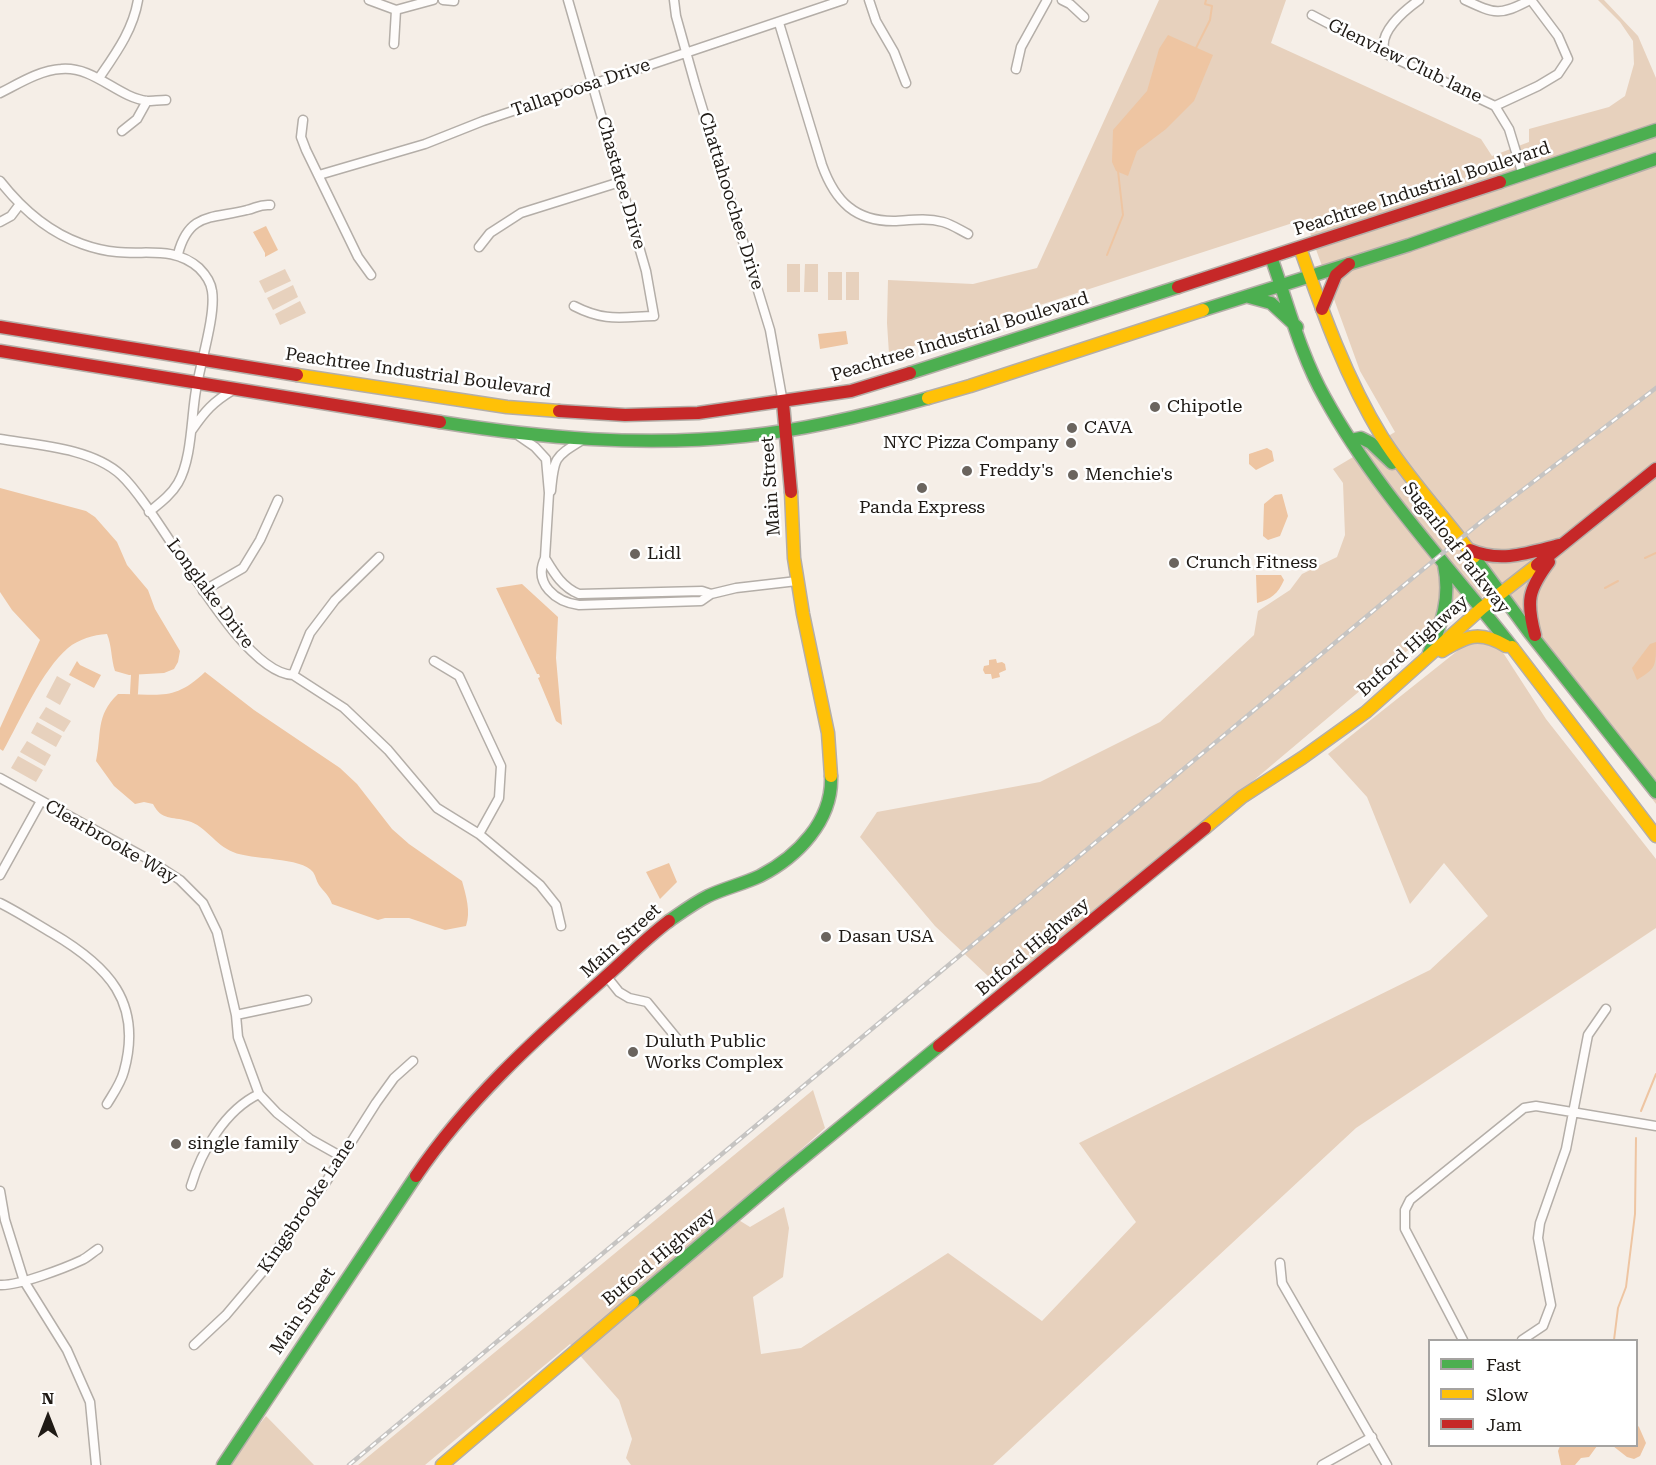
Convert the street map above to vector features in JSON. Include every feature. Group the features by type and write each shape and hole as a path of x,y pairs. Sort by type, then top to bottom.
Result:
{"main road":[{"name":"Peachtree Industrial Boulevard","path":"0,327 507,407 625,415 698,413 783,403 851,391 971,355 1656,130"},
{"path":"0,351 517,433 628,441 697,440 786,431 874,412 970,386 1309,275 1409,245 1656,159"},
{"name":"Sugarloaf Parkway","path":"1300,248 1322,309 1364,408 1382,437 1417,488 1469,550 1537,642 1656,792"},
{"name":"Sugarloaf Parkway","path":"1271,257 1324,396 1350,440 1377,478 1482,608 1656,836"},
{"path":"1322,309 1336,275 1351,263"},
{"path":"1246,296 1264,298 1276,305 1297,327"},
{"name":"Main Street","path":"222,1465 433,1151 496,1078 546,1030 665,924 710,895 758,877 780,865 801,848 816,829 831,782 829,742 797,581 783,403"},
{"path":"1350,440 1361,438 1371,443 1417,488"},
{"name":"Buford Highway","path":"442,1465 786,1172 1242,797 1366,712 1482,608 1588,526 1656,468"},
{"path":"1469,550 1482,556 1503,559 1562,546"},
{"path":"1537,642 1529,614 1528,598 1532,585 1562,546"},
{"path":"1426,658 1446,612 1449,595 1448,578 1443,560"},
{"path":"1426,658 1440,653 1469,636 1481,634 1493,637 1515,652"}],"street":[{"path":"99,78 128,34 138,0"},
{"path":"369,0 396,10 433,0"},
{"path":"443,0 454,1"},
{"name":"Chastatee Drive","path":"568,0 646,271 654,316 606,319 574,306"},
{"name":"Chattahoochee Drive","path":"674,0 687,52 770,330 783,403"},
{"name":"Tallapoosa Drive","path":"319,176 425,144 483,121 843,0"},
{"path":"869,0 876,21 894,52 906,83"},
{"path":"1016,69 1020,47 1047,0"},
{"path":"1062,0 1084,17"},
{"path":"1386,54 1383,43 1386,33 1409,7 1419,0"},
{"path":"1465,0 1488,10 1509,11 1530,0 1558,36 1568,59 1558,74 1495,106"},
{"path":"394,44 396,10"},
{"name":"Glenview Club lane","path":"1312,15 1386,54 1495,106 1509,129 1523,175"},
{"path":"779,23 822,165 838,198 863,216 879,221 924,219 945,222 968,234"},
{"path":"0,93 42,73 61,68 76,70 99,78 147,101 166,100"},
{"path":"122,131 137,118 147,101"},
{"path":"303,120 301,137 358,257 370,275"},
{"path":"0,182 32,216 57,233 97,249 178,254 191,261 211,284 213,295 186,460 179,482 169,495 149,512"},
{"path":"479,247 490,233 521,213 620,182"},
{"path":"0,222 11,216 20,204"},
{"path":"178,254 181,240 196,222 214,215 249,210 261,204 270,205"},
{"path":"190,433 215,400 234,389"},
{"path":"517,433 546,459 549,493 543,569 545,584 556,598 566,603 579,605 701,601 711,594 736,588 797,581"},
{"path":"549,493 553,466 559,456 585,438"},
{"name":"Longlake Drive","path":"0,439 64,449 98,460 121,474 203,591 265,664 283,675 293,675 344,708 388,750 437,808 479,834 540,885 556,905 561,926"},
{"path":"203,591 243,568 260,540 278,500"},
{"path":"293,675 310,633 335,600 379,557"},
{"path":"545,558 558,579 579,594 702,591 711,594"},
{"path":"434,661 459,676 501,766 499,798 479,834"},
{"name":"Clearbrooke Way","path":"0,778 146,858 180,880 203,903 217,932 236,1015 238,1037 259,1094 277,1113 310,1139 342,1157"},
{"path":"0,875 41,801"},
{"path":"0,903 78,948 106,973 116,987 127,1009 130,1034 124,1073 107,1104"},
{"path":"607,977 619,992 629,998 647,1002 679,1041"},
{"path":"236,1015 307,1000"},
{"path":"1525,1339 1543,1326 1551,1305 1538,1238 1540,1223 1566,1149 1588,1035 1606,1009"},
{"name":"Kingsbrooke Lane","path":"194,1346 232,1308 264,1270 394,1078 413,1061"},
{"path":"191,1186 196,1169 219,1131 249,1098 259,1094"},
{"path":"1462,1339 1405,1229 1405,1210 1410,1200 1524,1108 1536,1106 1656,1126"},
{"path":"0,1191 5,1220 24,1281 67,1350 90,1402 96,1465"},
{"path":"0,1285 8,1286 84,1259 98,1249"},
{"path":"1280,1263 1282,1283 1387,1465"},
{"path":"1322,1465 1372,1437"}],"shaded area":[{"path":"1159,0 1286,0 1271,43 1481,139 1492,156 1529,142 1529,129 1609,107 1625,96 1634,64 1633,41 1620,22 1598,0 1604,0 1638,36 1656,78 1656,804 1495,590 1451,614 1006,993 935,926 860,837 877,812 1040,782 1160,722 1254,635 1258,611 1290,590 1302,574 1337,557 1345,535 1343,483 1333,469 1395,432 1360,371 1305,219 889,354 888,280 973,284 1037,268"},
{"path":"1168,35 1213,55 1194,101 1166,129 1137,151 1128,176 1116,171 1112,162 1113,130 1147,91 1159,49"},
{"path":"266,226 278,250 265,257 253,232"},
{"path":"787,264 800,264 800,292 787,292"},
{"path":"805,264 818,264 818,292 804,292"},
{"path":"285,269 291,281 265,293 259,281"},
{"path":"828,272 842,272 842,300 828,300"},
{"path":"846,272 859,272 859,300 846,300"},
{"path":"293,285 298,297 273,310 267,298"},
{"path":"300,301 306,313 280,325 275,314"},
{"path":"846,331 848,344 820,349 818,334"},
{"path":"1267,448 1272,451 1274,461 1256,470 1249,464 1249,454"},
{"path":"0,488 86,511 95,517 117,542 127,565 148,590 155,609 180,651 174,669 164,673 129,675 115,671 107,634 91,636 77,642 68,648 49,669 3,751 0,749 0,728 40,640 12,610 0,592"},
{"path":"1282,494 1288,516 1280,536 1268,540 1263,536 1264,504 1275,495"},
{"path":"1256,575 1281,575 1284,580 1274,595 1257,603"},
{"path":"522,584 558,617 556,658 562,725 556,721 538,678 539,674 496,588"},
{"path":"1473,642 1485,643 1502,651 1546,719 1656,859 1656,928 1356,1128 993,1465 631,1465 626,1458 632,1439 619,1400 570,1344 425,1465 358,1465 813,1090 825,1128 729,1214 750,1227 784,1207 789,1228 783,1277 753,1297 761,1354 801,1348 948,1253 1042,1321 1136,1222 1079,1143 1430,970 1488,916 1444,863 1410,904 1367,797 1328,754 1461,648"},
{"path":"1656,642 1654,666 1637,680 1632,668 1650,644"},
{"path":"996,659 997,663 1005,664 1006,670 999,673 1000,677 992,679 991,674 985,674 983,670 984,666 989,665 989,660"},
{"path":"77,661 80,665 101,675 94,688 69,675"},
{"path":"205,672 254,710 340,768 357,784 392,829 409,844 462,881 468,909 466,926 445,930 409,918 378,920 332,904 313,872 307,867 288,861 233,852 194,823 164,816 153,804 144,802 135,804 114,786 96,761 103,718 111,702 118,694 154,695 174,692 194,682"},
{"path":"57,676 71,684 60,705 46,697"},
{"path":"46,707 71,721 64,732 39,718"},
{"path":"37,722 62,736 56,747 31,733"},
{"path":"27,741 51,755 45,766 20,752"},
{"path":"18,756 43,770 36,782 11,768"},
{"path":"669,863 677,882 660,899 646,872"},
{"path":"266,1416 314,1465 227,1465"},
{"path":"1638,1426 1646,1443 1640,1456 1634,1459 1627,1457 1614,1447 1638,1447"},
{"path":"1560,1447 1596,1447 1589,1457 1581,1458 1575,1465 1561,1465 1558,1451"}],"waterway":[{"path":"1196,48 1210,20 1212,6 1205,4 1206,0"},
{"path":"1107,255 1123,215 1118,171"},
{"path":"1645,558 1656,553"},
{"path":"1605,588 1618,581"},
{"path":"134,693 135,675"},
{"path":"1641,1111 1656,1074"},
{"path":"1614,1339 1618,1308 1626,1287 1635,1214 1636,1138"}],"railway":[{"path":"349,1465 1415,576 1482,521 1656,388"}],"traffic: fast":[{"path":"1500,182 1656,130"},
{"path":"1203,310 1409,245 1656,159"},
{"path":"1271,257 1308,364 1345,431 1389,495 1512,647"},
{"path":"910,373 1178,287"},
{"path":"1249,297 1271,303 1297,327"},
{"path":"440,422 554,436 668,441 768,433 814,426 928,398"},
{"path":"1351,440 1361,438 1371,443 1392,463"},
{"path":"1474,557 1529,632 1656,792"},
{"path":"1429,653 1438,631 1446,599 1444,565"},
{"path":"669,921 708,896 760,876 787,859 810,836 819,822 826,808 831,776"},
{"path":"633,1302 939,1046"},
{"path":"223,1465 416,1176"}],"traffic: slow":[{"path":"1300,248 1336,345 1369,415 1404,468 1474,557"},
{"path":"928,398 1203,310"},
{"path":"297,375 507,407 559,411"},
{"path":"791,492 794,558 803,614 828,733 831,776"},
{"path":"1205,828 1242,797 1366,712 1482,608 1537,565"},
{"path":"1442,651 1473,637 1488,638 1506,646"},
{"path":"1512,647 1656,836"},
{"path":"442,1465 633,1302"}],"traffic: jam":[{"path":"1178,287 1500,182"},
{"path":"1322,309 1336,275 1349,264"},
{"path":"0,327 297,375"},
{"path":"0,351 440,422"},
{"path":"559,411 625,415 698,413 851,391 910,373"},
{"path":"783,403 791,492"},
{"path":"1537,565 1656,469"},
{"path":"1470,550 1481,554 1504,556 1525,554 1559,545"},
{"path":"1535,635 1530,613 1531,596 1537,580 1549,562"},
{"path":"939,1046 1205,828"},
{"path":"416,1176 457,1122 502,1073 669,921"}],"place":[{"name":"Chipotle","path":"1155,407"},
{"name":"CAVA","path":"1072,428"},
{"name":"NYC Pizza Company","path":"1071,443"},
{"name":"Freddy's","path":"967,471"},
{"name":"Menchie's","path":"1073,475"},
{"name":"Panda Express","path":"922,488"},
{"name":"Lidl","path":"635,554"},
{"name":"Crunch Fitness","path":"1174,563"},
{"name":"Dasan USA","path":"826,937"},
{"name":"Duluth Public Works Complex","path":"633,1052"},
{"name":"single family","path":"176,1144"}]}
